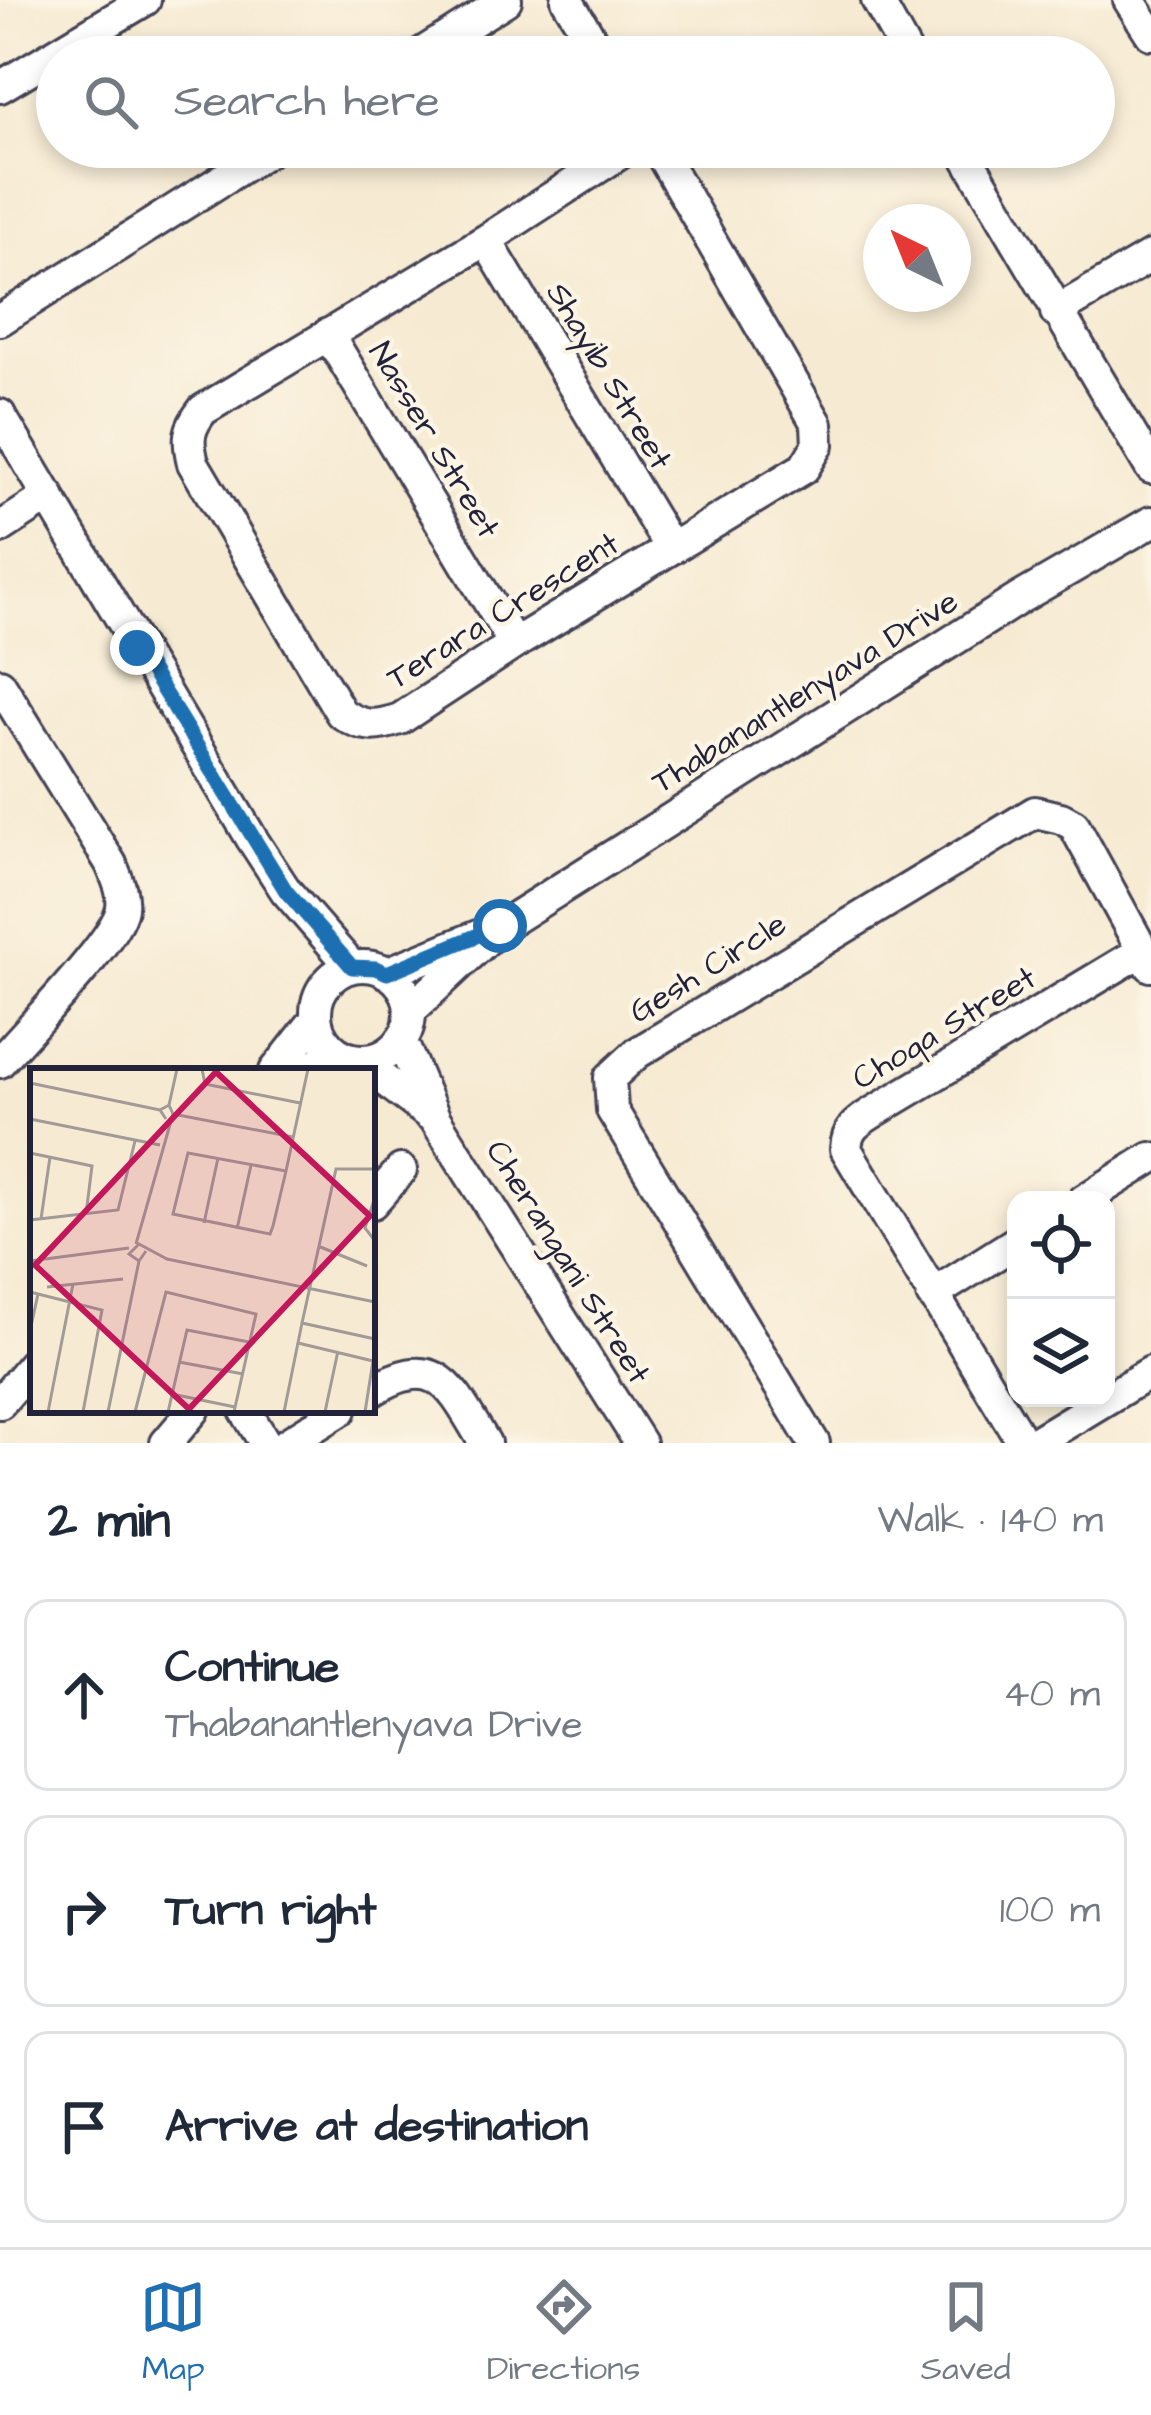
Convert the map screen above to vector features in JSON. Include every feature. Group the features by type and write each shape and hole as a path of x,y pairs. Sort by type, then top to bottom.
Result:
{"street":[{"path":"85,36 145,0"},
{"path":"449,36 506,0"},
{"path":"568,0 589,36"},
{"path":"877,0 897,36"},
{"path":"1129,0 1151,34"},
{"path":"0,87 36,65"},
{"path":"0,320 241,168"},
{"name":"Terara Crescent","path":"597,168 203,410 190,427 188,443 194,463 341,713 359,725 380,726 400,718 805,468 818,445 817,424 669,168"},
{"path":"973,168 1151,468"},
{"name":"Shayib Street","path":"486,240 671,549"},
{"path":"1056,312 1151,256"},
{"name":"Nasser Street","path":"328,334 514,644"},
{"path":"0,415 339,975"},
{"path":"0,528 49,496"},
{"name":"Thabanantlenyava Drive","path":"387,973 500,926 1020,598 1151,522"},
{"path":"0,684 111,864 123,892 122,914 104,941 4,1046"},
{"name":"Gesh Circle","path":"814,1443 612,1110 610,1078 637,1053 1034,812 1074,825 1146,958"},
{"name":"Thabanantlenyava Drive","path":"405,1026 500,926"},
{"name":"Choqa Street","path":"1023,1443 845,1148 847,1136 872,1113 1146,958"},
{"path":"316,1068 346,1055 377,1058 405,1026 407,996 387,973 376,968 339,975 319,994 319,1031 346,1055"},
{"path":"277,1068 316,1019"},
{"name":"Cherangani Street","path":"405,1026 435,1119 640,1443"},
{"name":"Cherangani Street","path":"346,1055 364,1068"},
{"name":"Cherangani Street","path":"375,1076 435,1119"},
{"path":"1098,1191 1151,1158"},
{"path":"375,1199 400,1170"},
{"path":"932,1295 1007,1249"},
{"path":"0,1403 30,1368"},
{"path":"375,1390 413,1371 430,1373 446,1382 485,1443"},
{"path":"1034,1443 1151,1372"},
{"path":"166,1443 191,1413"},
{"path":"247,1413 265,1443"},
{"path":"288,1443 336,1413"}],"route":[{"path":"137,648 286,891 352,967 387,973 500,926"}]}
